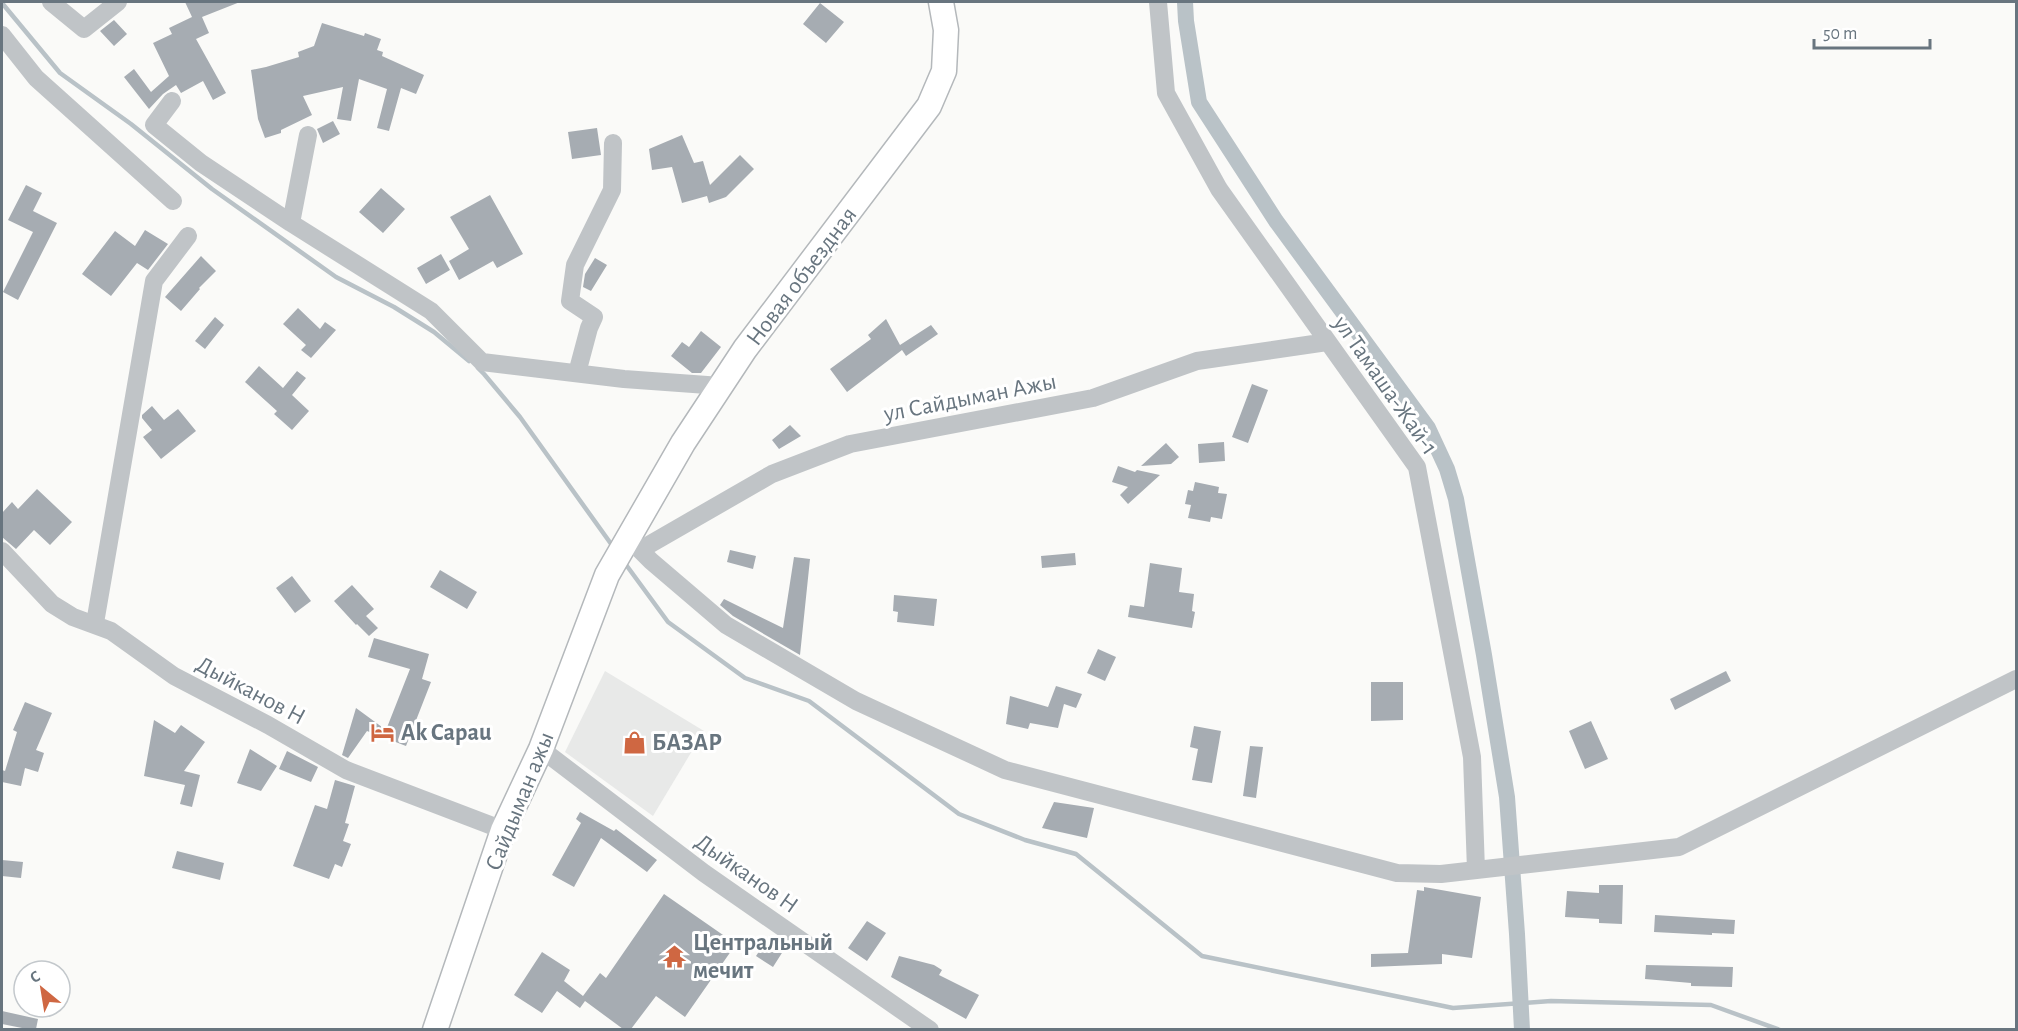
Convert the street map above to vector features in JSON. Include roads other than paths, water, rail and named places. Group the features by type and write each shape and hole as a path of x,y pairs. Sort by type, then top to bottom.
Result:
{"main road":[{"name":"Новая объездная","path":"631,544 683,442 745,349 929,106 944,71 946,30 941,2"},
{"name":"Сайдыман ажы","path":"435,1029 503,830 541,748 607,575 631,544"}],"street":[{"path":"51,2 84,29 118,2"},
{"name":"ул Тамаша-Жай-1","path":"1158,2 1166,93 1219,189 1418,467 1472,757 1477,870"},
{"path":"2,35 36,78 172,201"},
{"path":"172,101 154,125 201,163 431,311 482,362 624,379 720,386"},
{"path":"291,223 308,135"},
{"path":"577,373 594,317 570,301 575,265 612,190 613,143"},
{"path":"95,623 154,281 188,236"},
{"name":"ул Сайдыман Ажы","path":"631,544 772,474 850,444 1093,398 1197,361 1327,342"},
{"path":"631,544 726,625 856,701 1005,770 1397,873 1441,874 1679,847 2016,679"},
{"name":"Дыйканов Н","path":"2,551 52,604 73,617 95,623 111,631 174,676 346,770 503,830"},
{"name":"Дыйканов Н","path":"541,748 704,873 930,1029"}],"waterway":[{"path":"1185,2 1199,102 1276,221 1428,428 1447,469 1456,499 1507,797 1522,1030"},
{"path":"2,3 60,73 131,124 212,189 336,277 394,307 434,332 469,361"},
{"path":"478,368 520,417 614,548"},
{"path":"624,562 668,622 745,678 809,701 959,814 1025,840 1076,854 1202,956 1453,1008 1551,1001 1711,1005 1780,1030"}],"place":[{"name":"Ak Capau","path":"383,732"},
{"name":"БАЗАР","path":"634,742"},
{"name":"Центральный мечит","path":"675,956"}]}
